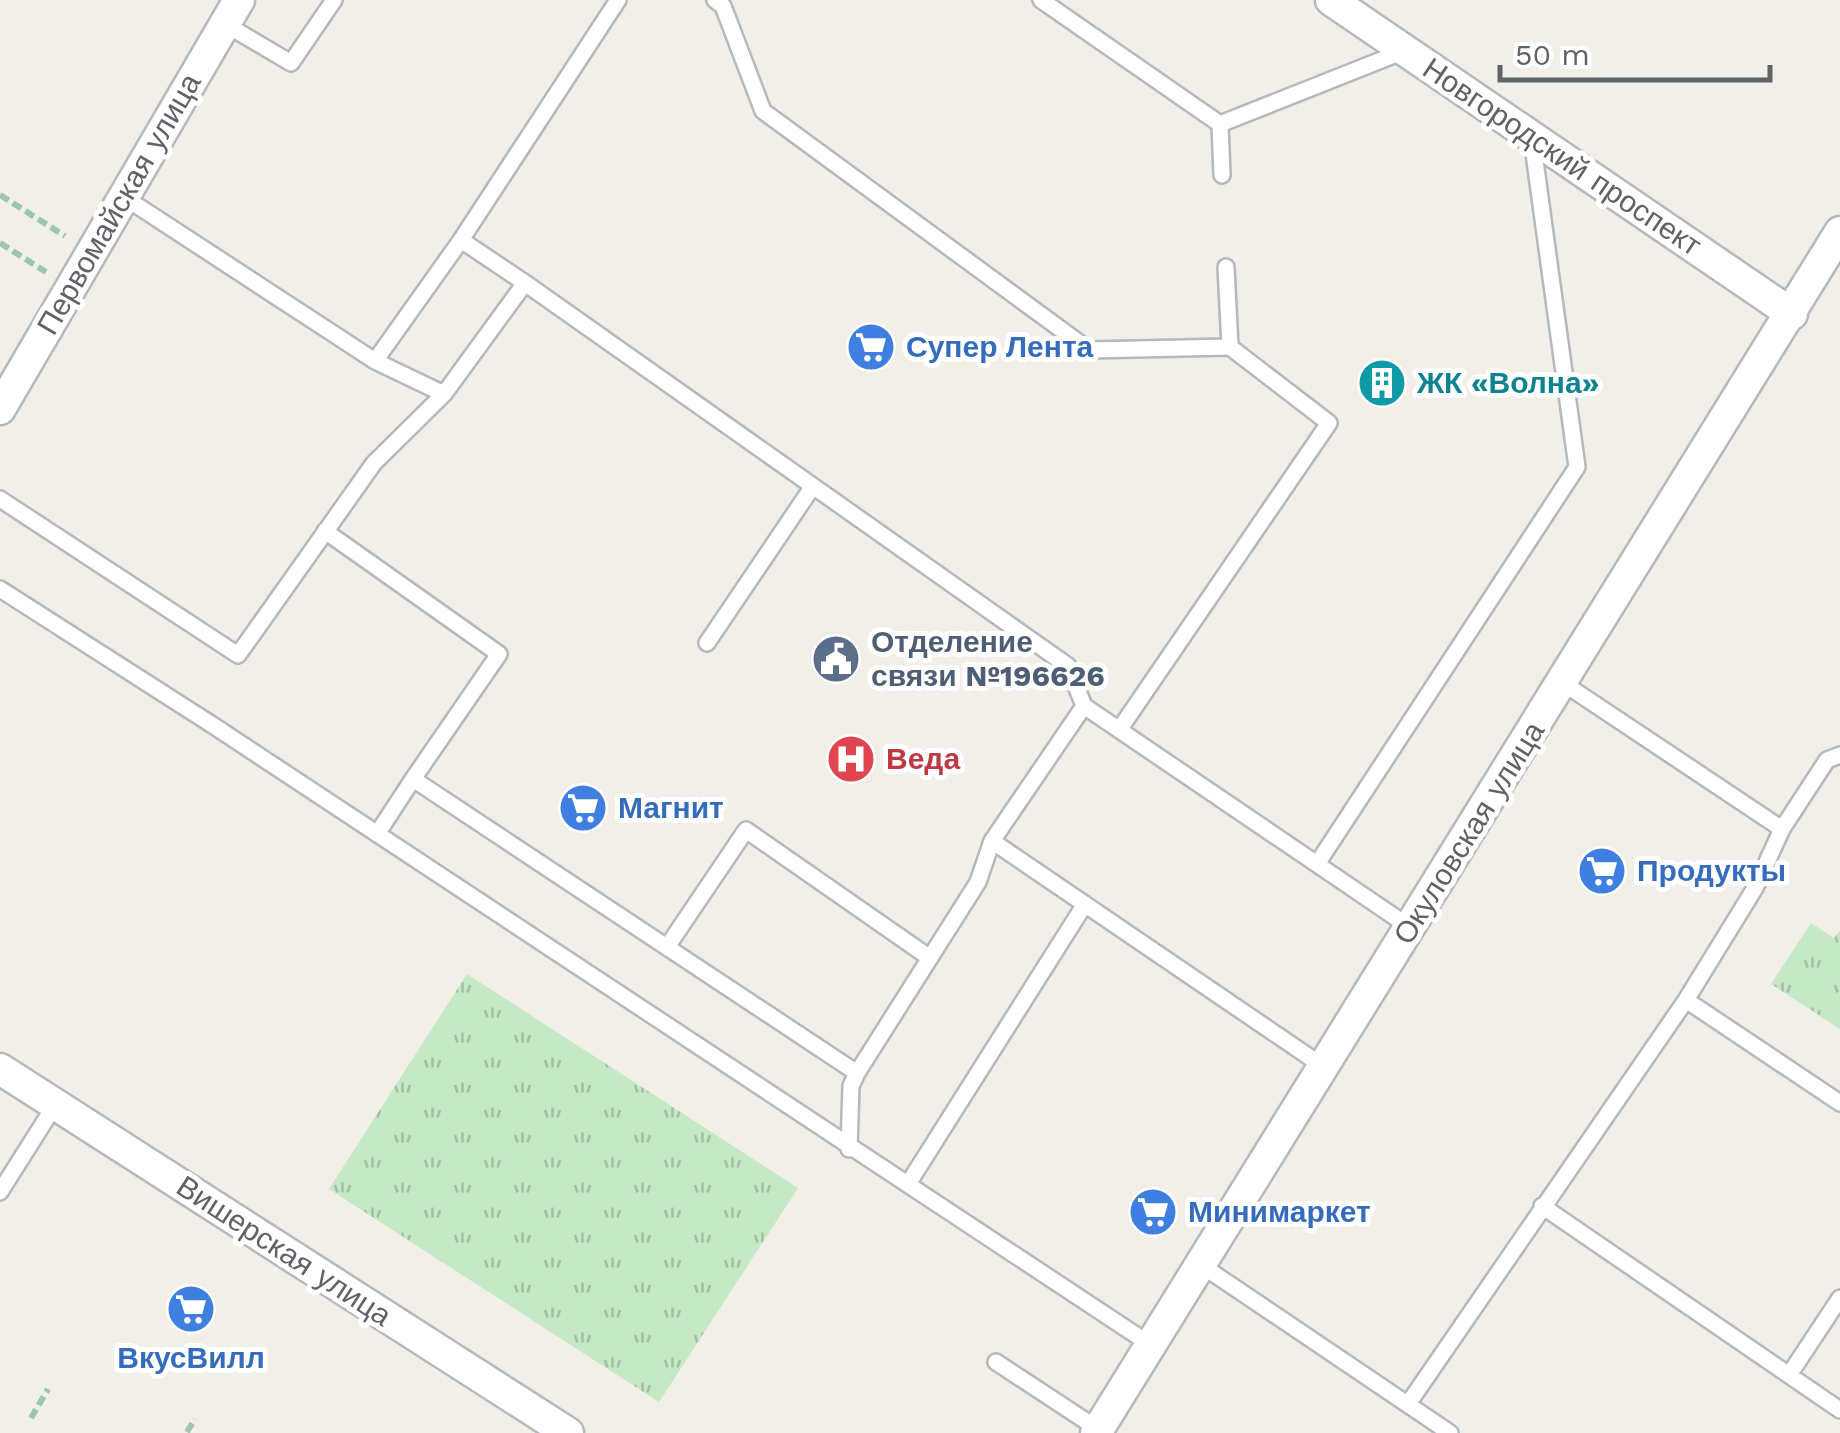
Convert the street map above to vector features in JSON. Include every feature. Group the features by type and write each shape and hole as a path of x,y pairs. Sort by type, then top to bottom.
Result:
{"street":[{"name":"Новгородский проспект","path":"1331,0 1792,314"},
{"name":"Первомайская улица","path":"0,409 232,12"},
{"name":"Окуловская улица","path":"1100,1432 1840,232"},
{"name":"Вишерская улица","path":"0,1069 568,1433"}],"lane":[{"path":"232,12 291,63 334,0"},
{"path":"374,361 462,240 618,0"},
{"path":"715,0 723,6 762,111 1090,350 1230,347 1329,423 1118,730"},
{"path":"1041,0 1220,124"},
{"path":"1220,124 1405,50"},
{"path":"1220,124 1222,175"},
{"path":"1317,864 1578,468 1532,137"},
{"path":"124,198 374,361 444,394"},
{"path":"462,240 1068,666 1084,706 1410,928"},
{"path":"1226,267 1230,347"},
{"path":"0,499 238,654 374,462 444,394 525,283"},
{"path":"707,643 813,486"},
{"path":"325,531 498,654 377,834"},
{"path":"0,589 1151,1346"},
{"path":"1562,683 1782,829"},
{"path":"849,1149 850,1086 978,882 992,841 1084,706"},
{"path":"1408,1404 1686,1000 1755,888 1782,829 1826,760 1840,755"},
{"path":"414,779 857,1073"},
{"path":"667,948 746,830 930,958"},
{"path":"992,841 1324,1067"},
{"path":"908,1184 1085,904"},
{"path":"1686,1000 1840,1103"},
{"path":"0,1192 56,1105"},
{"path":"1542,1206 1840,1410"},
{"path":"1200,1265 1450,1433"},
{"path":"1789,1375 1840,1298"},
{"path":"996,1362 1100,1432"}],"path":[{"path":"0,194 92,252"},
{"path":"0,244 71,288"},
{"path":"162,1354 180,1365"},
{"path":"31,1418 48,1390"},
{"path":"188,1432 195,1419"}],"green space":[{"path":"1811,923 1834,938 1840,931 1840,1029 1771,984"},
{"path":"467,974 798,1188 659,1402 329,1189"}],"place":[{"name":"Супер Лента","path":"871,347"},
{"name":"ЖК «Волна»","path":"1382,383"},
{"name":"Отделение связи №196626","path":"836,659"},
{"name":"Веда","path":"851,759"},
{"name":"Магнит","path":"583,808"},
{"name":"Продукты","path":"1602,871"},
{"name":"Минимаркет","path":"1153,1212"},
{"name":"ВкусВилл","path":"191,1309"}]}
